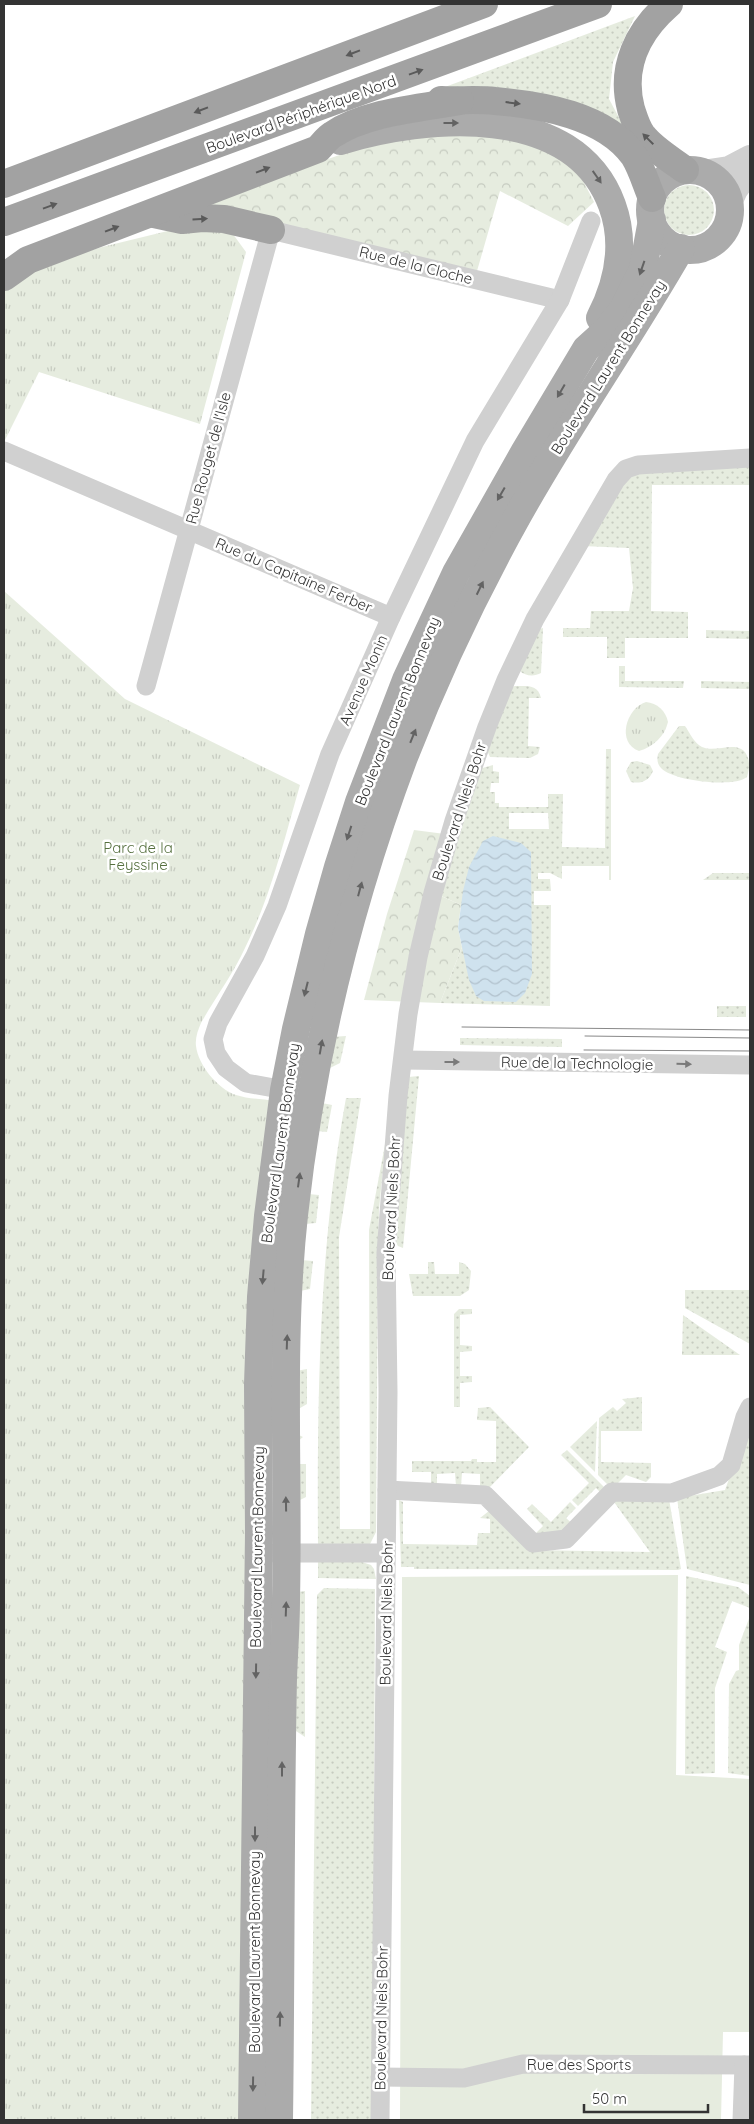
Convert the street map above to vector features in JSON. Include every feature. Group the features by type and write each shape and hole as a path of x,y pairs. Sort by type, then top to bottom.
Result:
{"highway":[{"path":"4,184 484,4"},
{"name":"Boulevard Périphérique Nord","path":"4,222 598,4"},
{"path":"670,4 648,26 633,52 629,66 628,96 636,125 644,137 694,171"},
{"path":"361,92 392,100 421,98 521,104 549,109 580,119 614,137 634,157 652,209"},
{"path":"4,276 28,260 318,149 331,135 353,125 408,110 460,101"},
{"path":"153,213 182,220 202,218 224,219 271,230"}],"main road":[{"path":"318,149 375,131 440,123 472,123 526,130 558,142 579,156 591,169 609,197 618,229 619,246 613,291 586,349"},
{"path":"652,209 662,238 681,248 700,248 716,239 727,224 729,205 723,187 710,175 694,171"},
{"name":"Boulevard Laurent Bonnevay","path":"252,2120 258,1384 261,1297 268,1216 284,1090 302,1003 338,867 359,802 393,713 431,625 456,573 586,349 607,330 624,309 643,269 657,188 664,179 674,173 694,171"},
{"name":"Boulevard Laurent Bonnevay","path":"280,2120 283,1675 286,1553 285,1418 288,1310 294,1216 324,1028 364,874 402,764 430,694 486,574 517,516 681,248"}],"street":[{"path":"694,171 729,168 750,157"},
{"path":"729,205 736,190 750,171"},
{"name":"Avenue Monin","path":"312,1095 246,1082 226,1068 216,1053 213,1039 218,1023 255,956 277,906 330,754 391,617 475,441 560,300 591,221"},
{"name":"Rue de la Cloche","path":"271,230 560,300"},
{"name":"Rue Rouget de l'Isle","path":"146,686 271,230"},
{"name":"Rue du Capitaine Ferber","path":"4,451 391,617"},
{"name":"Boulevard Niels Bohr","path":"380,2120 387,1490 386,1253 389,1197 403,1060 418,956 432,892 454,821 487,727 506,680 534,619 616,480 626,469 647,463 750,458"},
{"name":"Rue de la Technologie","path":"403,1060 750,1065"},
{"path":"387,1490 485,1495 533,1543 566,1539 612,1492 672,1493 718,1476 732,1465 745,1417 750,1407"},
{"path":"258,1552 386,1553"},
{"name":"Rue des Sports","path":"380,2078 464,2078 523,2064 747,2065"},
{"path":"742,2120 747,2065"}],"green space":[{"path":"635,16 613,62 609,99 632,142 445,87"},
{"path":"456,132 531,140 578,171 594,202 568,226 500,191 477,271 193,210 302,168 380,141"},
{"path":"689,185 707,192 714,210 707,228 689,235 671,228 664,210 671,192"},
{"path":"184,227 230,230 246,252 200,424 39,372 4,442 4,290 30,269 102,247"},
{"path":"750,466 750,485 652,485 651,611 688,612 688,638 625,638 625,658 607,658 607,637 563,637 563,628 590,628 591,611 629,611 633,588 629,548 582,546 620,486 635,474"},
{"name":"Parc de la Feyssine","path":"4,591 125,699 300,785 276,868 254,928 240,958 201,1023 196,1043 198,1053 205,1068 222,1087 236,1095 275,1101 245,2120 4,2120"},
{"path":"543,628 541,673 533,675 524,674 520,671 539,629"},
{"path":"706,630 750,631 750,639 706,638"},
{"path":"619,666 625,666 625,681 684,681 683,688 619,687"},
{"path":"701,681 750,682 750,689 701,688"},
{"path":"512,687 535,688 540,693 541,698 529,698 528,746 540,747 538,754 530,758 490,757 486,748"},
{"path":"646,702 660,708 668,722 658,740 649,747 639,751 632,747 628,741 626,726 633,711"},
{"path":"679,726 685,726 694,740 702,747 708,749 740,748 748,758 749,770 747,777 730,782 717,782 690,779 667,773 659,765 658,754"},
{"path":"606,749 611,749 611,880 609,880 609,866 562,866 562,879 550,873 538,873 538,879 550,879 551,891 534,891 534,905 551,905 550,1006 440,1003 462,947 477,893 461,905 439,895 479,769 493,765 493,771 499,772 499,783 491,783 490,792 495,792 495,803 499,803 499,807 548,807 548,794 563,794 562,847 605,848","holes":["509,813 548,813 549,829 509,829"]},
{"path":"637,761 650,765 653,771 644,781 638,783 631,782 626,771 631,762"},
{"path":"414,830 445,834 430,891 461,905 458,928 462,947 440,1003 364,1000 387,914"},
{"path":"713,873 750,873 750,880 703,880"},
{"path":"717,1006 746,1006 746,1017 717,1017"},
{"path":"346,1036 340,1063 328,1069 322,1103 332,1105 327,1132 317,1131 308,1194 319,1195 316,1223 305,1224 301,1260 313,1261 310,1289 300,1291 296,1371 307,1369 307,1404 295,1411 297,1434 303,1437 297,1442 297,1464 306,1464 306,1497 292,1504 295,1329 304,1200 314,1130 331,1037"},
{"path":"460,1038 562,1039 562,1047 460,1045"},
{"path":"419,1076 403,1248 396,1243 408,1077"},
{"path":"346,1098 361,1098 339,1237 340,1529 370,1529 369,1230 386,1139 379,1209 376,1532 370,1544 318,1546 319,1377 325,1265 330,1209"},
{"path":"428,1262 434,1262 435,1274 459,1274 459,1262 465,1264 471,1271 469,1290 460,1296 413,1296 409,1274 428,1274"},
{"path":"685,1290 750,1290 750,1344 685,1308"},
{"path":"459,1309 472,1309 472,1314 460,1315 460,1345 472,1346 472,1351 460,1352 460,1376 472,1376 472,1382 460,1383 460,1407 454,1407 454,1314"},
{"path":"683,1315 740,1355 682,1355"},
{"path":"642,1397 642,1431 601,1431 601,1462 651,1463 651,1477 646,1482 626,1475 612,1489 598,1475 599,1418 613,1407 617,1411 626,1403 622,1399"},
{"path":"490,1407 529,1447 489,1488 480,1486 480,1474 462,1473 461,1486 456,1486 455,1473 437,1474 437,1486 431,1485 431,1472 412,1472 412,1461 471,1461 472,1459 477,1459 477,1462 496,1462 496,1421 477,1420 478,1408"},
{"path":"597,1421 595,1472 570,1447"},
{"path":"750,1421 750,1585 687,1569 677,1498 725,1490"},
{"path":"567,1450 609,1492 605,1497 596,1488 578,1506 572,1500 589,1483 561,1455"},
{"path":"629,1494 669,1499 681,1569 414,1569 414,1567 401,1567 399,1500 403,1502 403,1544 477,1545 478,1533 490,1533 490,1519 480,1518 489,1511 528,1550 650,1552 614,1502"},
{"path":"570,1502 576,1508 566,1518 576,1527 564,1537 534,1535 543,1526 527,1509 532,1504 551,1522"},
{"path":"318,1562 362,1562 371,1565 376,1579 318,1578"},
{"path":"678,1575 676,1775 750,1779 750,2032 723,2032 721,2120 400,2120 402,1577"},
{"path":"686,1576 738,1587 750,1596 750,1608 732,1601 715,1647 727,1652 715,1688 715,1773 685,1774"},
{"path":"324,1588 375,1589 373,2120 311,2120 317,1595"},
{"path":"305,1591 305,1737 293,1729 297,1592"},
{"path":"750,1616 750,1776 728,1773 729,1684 736,1671 739,1670 739,1645"}],"water":[{"path":"493,836 521,843 531,852 532,974 525,993 516,1002 484,1001 476,996 469,980 458,928 463,891 469,867 483,841"}],"tram line":[{"path":"462,1027 750,1030"},
{"path":"585,1036 750,1038"},
{"path":"584,1050 750,1051"}]}
